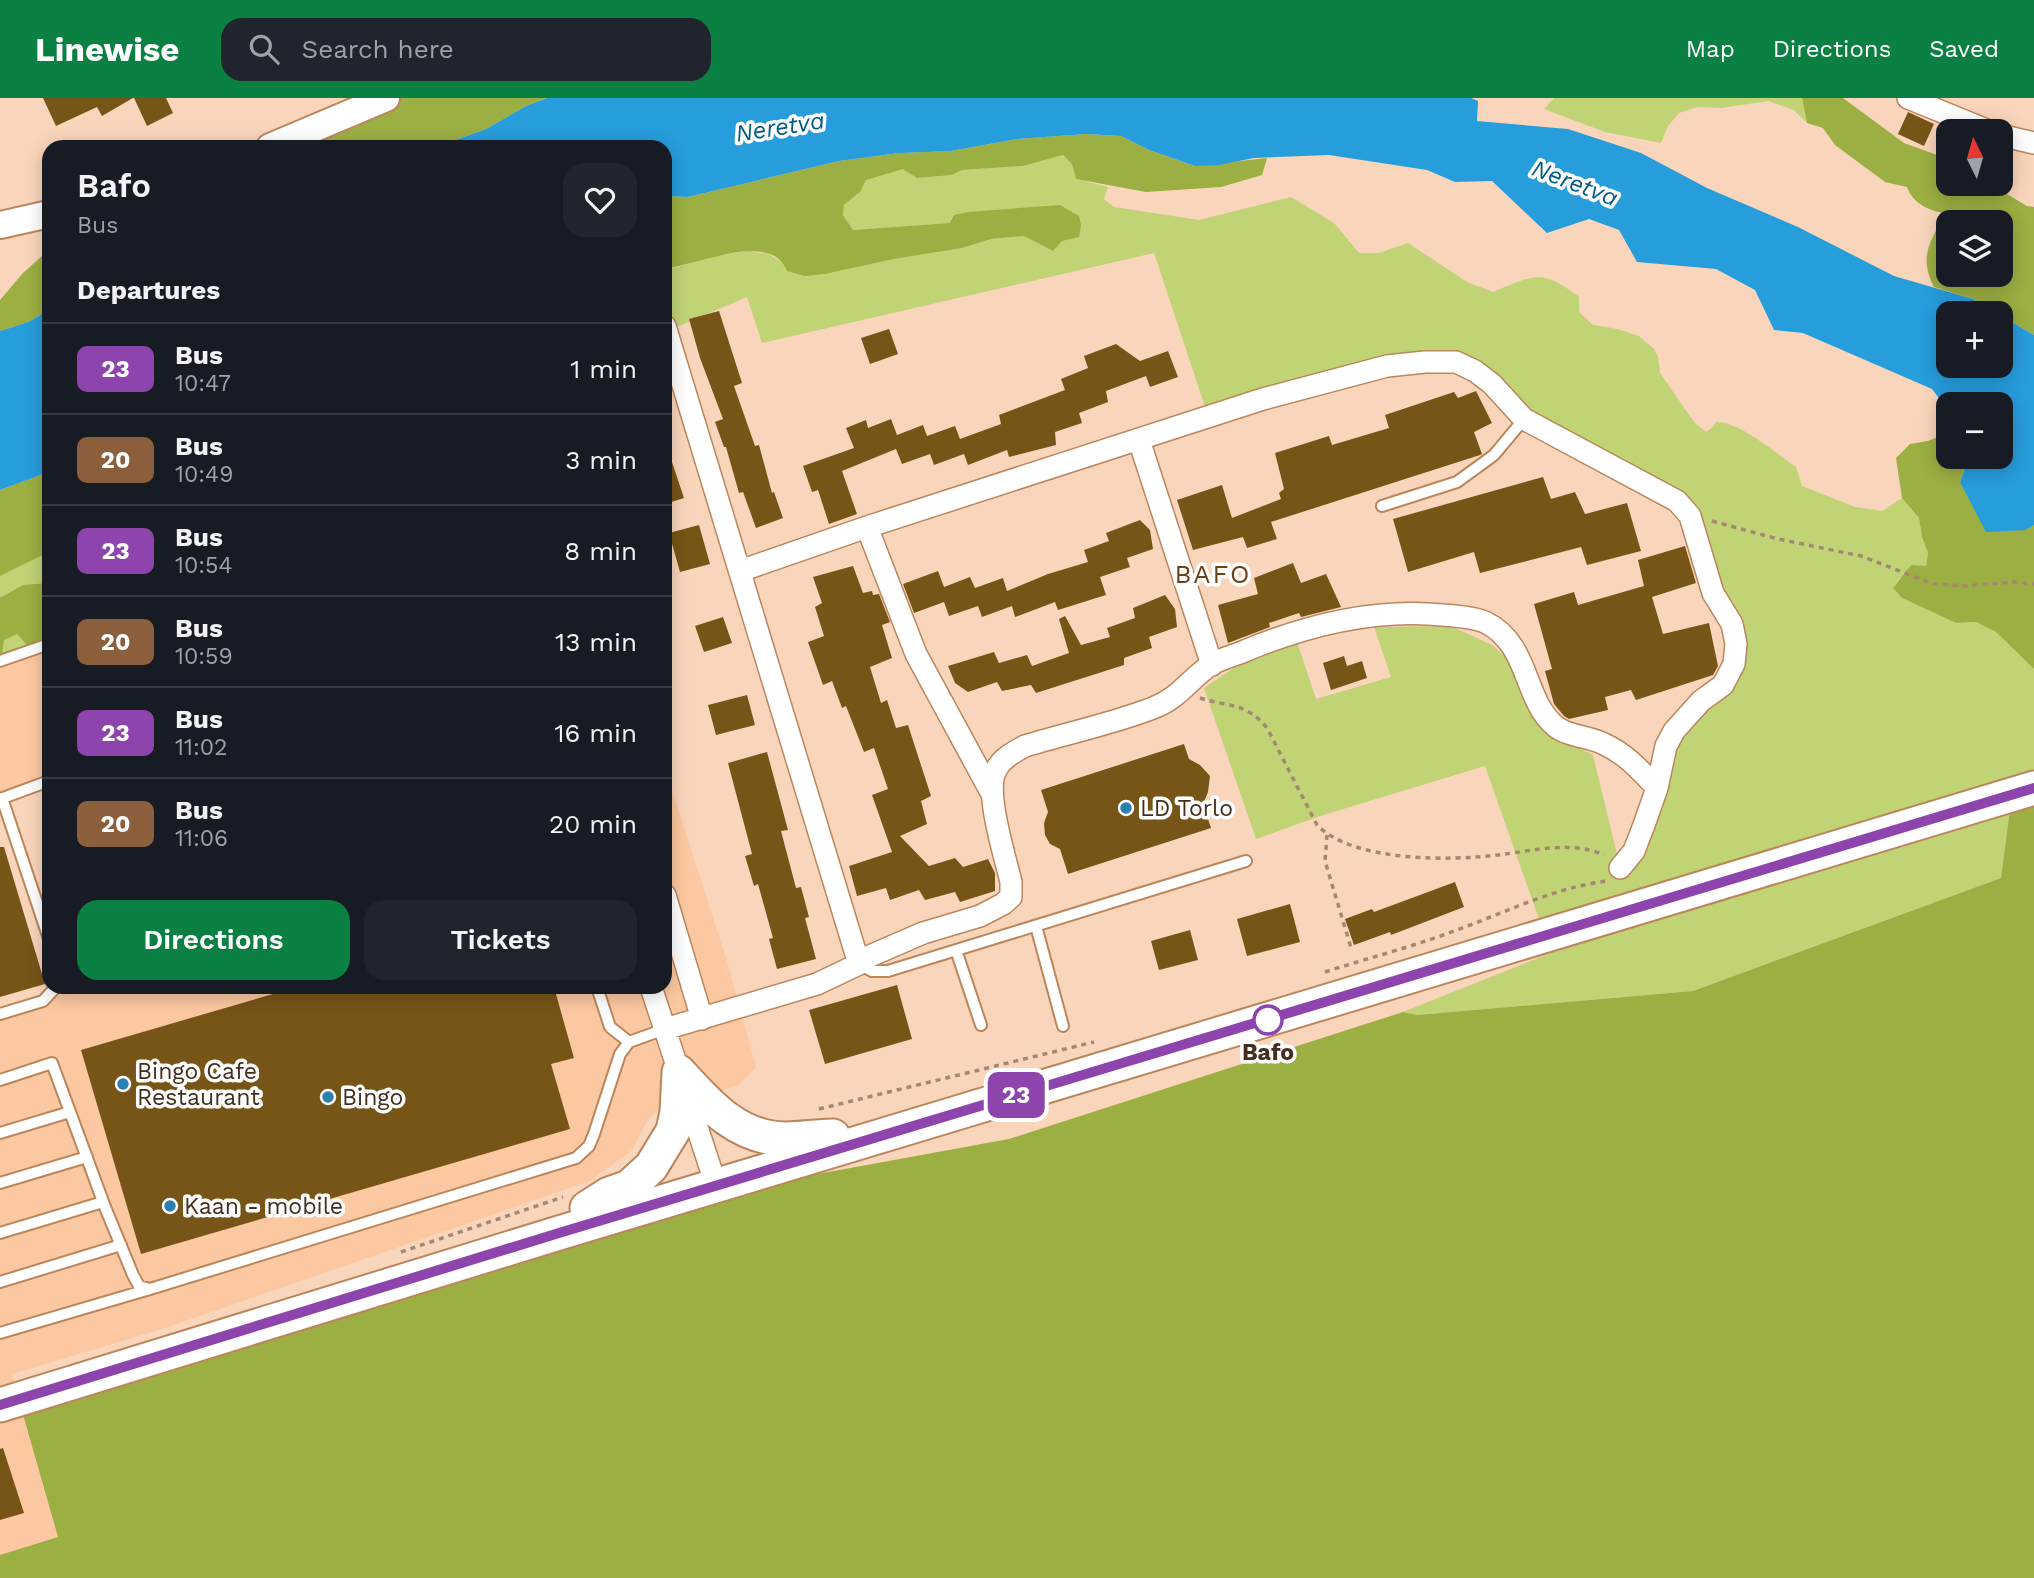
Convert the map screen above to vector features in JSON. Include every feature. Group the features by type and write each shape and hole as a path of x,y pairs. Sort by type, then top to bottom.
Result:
{"main road":[{"path":"0,1405 716,1185 2034,788"},
{"path":"679,1072 715,1111 752,1133 785,1139 888,1133"},
{"path":"559,1233 580,1212 609,1194 629,1187 651,1167 673,1132 679,1072"}],"street":[{"path":"287,140 386,98"},
{"path":"1909,98 1960,119"},
{"path":"2013,138 2034,142"},
{"path":"0,225 42,216"},
{"path":"672,349 859,964"},
{"path":"740,571 867,527 1263,399 1387,366 1456,362 1475,371 1492,384 1524,419 1677,501 1690,516 1713,593 1732,624 1736,644 1734,664 1723,685 1701,701 1674,731 1667,746 1657,788 1633,851 1618,874"},
{"path":"1139,440 1212,665"},
{"path":"867,527 915,654 992,794"},
{"path":"665,1029 817,984 870,956 923,933 980,916 1003,904 1011,897 1011,882 992,794 993,777 1006,757 1025,746 1154,707 1181,693 1212,665 1313,626 1378,614 1419,612 1484,622 1502,635 1516,651 1540,707 1555,726 1568,733 1604,743 1624,755 1657,788"},
{"path":"672,918 702,1019"},
{"path":"653,994 716,1185"}],"lane":[{"path":"1382,506 1457,482 1494,455 1524,419"},
{"path":"0,660 42,646"},
{"path":"42,783 1,798 42,918"},
{"path":"859,964 872,971 888,971 1246,861"},
{"path":"1036,926 1063,1026"},
{"path":"956,950 981,1025"},
{"path":"0,1014 43,1002 50,994"},
{"path":"599,994 610,1027 629,1042"},
{"path":"0,1333 576,1158 589,1146 620,1054 629,1042 665,1029"},
{"path":"0,1080 52,1063 121,1245 139,1286 150,1289"},
{"path":"0,1133 70,1112"},
{"path":"0,1183 87,1157"},
{"path":"0,1233 103,1202"},
{"path":"0,1282 121,1245"}],"path":[{"path":"1690,516 1778,539 1861,556 1933,583 1965,586 2014,582 2034,584"},
{"path":"1181,693 1240,706 1257,715 1267,727 1317,825 1327,835 1344,844 1396,856 1485,857 1576,848 1593,850 1610,859 1618,874 1549,894 1454,931 1321,973"},
{"path":"1327,835 1325,861 1352,951"},
{"path":"813,1110 949,1075 1106,1040"},
{"path":"395,1254 574,1193"}],"shaded area":[{"path":"42,646 42,786 0,799 0,660"},
{"path":"672,790 727,961 756,1067 738,1086 665,1105 649,1118 631,1151 590,1181 159,1330 12,1374 58,1537 0,1555 0,1014 43,1001 50,994 672,994"}],"green space":[{"path":"386,98 547,98 526,106 486,129 455,140 310,140 314,130"},
{"path":"1554,98 1802,98 1807,123 1794,110 1768,101 1721,108 1697,107 1679,113 1668,126 1661,143 1605,132 1544,109"},
{"path":"1802,98 1843,98 1904,143 1936,155 1936,196 2010,196 2034,207 2034,335 2013,323 2013,301 1976,301 1934,287 1927,266 1928,249 1936,231 1936,287 2013,287 2013,210 1933,210 1913,198 1907,187 1885,182 1835,145 1823,128 1807,123"},
{"path":"1086,134 1121,136 1149,150 1195,166 1267,158 1262,175 1221,187 1146,192 1076,179 1072,164 1063,155 1023,166 962,170 952,175 917,178 903,169 866,180 860,192 844,205 843,215 853,230 950,223 954,215 968,212 1060,205 1079,216 1079,237 1062,241 1053,251 1024,236 991,239 962,248 805,276 787,271 778,259 765,253 749,251 672,267 672,196 688,197 839,161 900,153 951,151 1017,139"},
{"path":"1063,155 1072,164 1076,179 1108,187 1104,199 1114,207 1199,220 1291,197 1334,223 1359,253 1378,253 1408,243 1467,282 1493,292 1537,277 1555,281 1579,297 1579,312 1593,325 1639,336 1654,349 1660,373 1694,422 1706,432 1716,422 1736,427 1758,439 1796,467 1802,486 1855,507 1882,511 1902,498 1919,518 1928,553 1926,566 1900,578 1893,588 1902,598 1956,623 1976,622 1996,632 2034,669 2034,803 2010,809 2001,878 1693,991 1417,1015 1403,1012 1551,953 1485,766 1320,816 1256,839 1204,688 1240,664 1297,642 1316,699 1391,677 1374,627 1451,626 1492,645 1516,666 1530,706 1544,730 1593,755 1620,867 1666,746 1734,664 1690,516 1545,432 1492,384 1425,362 1208,416 1154,253 762,343 747,297 672,329 672,267 708,257 749,251 769,254 784,264 825,274 962,248 991,239 1024,236 1053,251 1062,241 1079,236 993,211 968,212 950,223 853,230 843,215 844,205 860,192 866,180 903,168 917,178 952,175 962,170 1023,166"},
{"path":"42,256 42,314 28,322 0,331 0,300"},
{"path":"1936,438 1936,469 1965,469 1960,482 2026,530 2034,525 2034,669 1996,632 1976,622 1956,623 1902,598 1893,588 1911,565 1926,566 1928,553 1919,518 1902,498 1896,458 1910,444"},
{"path":"42,475 42,555 0,576 0,490"},
{"path":"42,555 42,646 0,661 0,576"},
{"path":"42,584 42,639 27,645 17,634 4,640 0,653 0,598 23,585"},
{"path":"2034,803 2034,1578 0,1578 0,1555 58,1537 22,1411 812,1175 1009,1139 1403,1012 1417,1015 1693,991 2001,878 2010,809"}],"water":[{"name":"Neretva","path":"547,98 1471,98 1478,101 1477,121 1568,129 1641,153 1707,188 1798,227 1894,276 1976,301 1936,301 1936,378 2013,378 2013,323 2034,335 2034,525 2026,530 1986,532 1960,482 1965,469 2013,469 2013,392 1936,392 1936,394 1932,389 1803,333 1774,330 1755,290 1716,269 1637,262 1619,230 1589,219 1547,233 1492,181 1455,182 1427,170 1329,155 1254,158 1219,165 1195,166 1149,150 1121,136 1086,134 1017,139 951,151 900,153 839,161 688,197 672,196 672,140 455,140 486,129 526,106"},
{"path":"42,314 42,475 0,490 0,331 28,322"}],"building":[{"path":"43,98 133,98 102,116 97,107 56,126"},
{"path":"134,98 166,98 173,113 147,126"},
{"path":"1908,112 1934,124 1924,146 1898,134"},
{"path":"719,311 742,383 734,386 755,446 759,445 772,493 774,492 783,518 756,528 743,492 739,493 726,447 715,422 723,419 700,358 689,319"},
{"path":"889,329 898,354 870,364 861,338"},
{"path":"1116,344 1140,361 1168,351 1178,377 1150,387 1146,376 1106,391 1108,402 1079,413 1082,423 1055,432 1056,445 1009,457 1007,450 968,465 964,454 934,465 930,454 902,464 896,449 842,471 857,514 829,524 818,490 812,492 803,466 854,448 846,428 866,420 868,428 891,419 897,435 923,425 927,436 955,426 960,439 1001,424 999,415 1065,390 1061,379 1088,368 1084,356"},
{"path":"1476,391 1492,423 1474,432 1482,454 1271,522 1277,539 1247,548 1243,537 1193,550 1177,500 1222,485 1232,518 1281,499 1279,493 1284,489 1275,453 1329,436 1332,445 1389,428 1385,415 1454,392 1458,398"},
{"path":"672,462 684,498 672,502"},
{"path":"1543,477 1551,499 1575,492 1585,514 1627,503 1641,551 1587,565 1581,547 1480,573 1474,552 1408,572 1393,519"},
{"path":"1140,520 1150,530 1153,549 1127,558 1130,567 1100,577 1106,595 1058,610 1055,602 1015,617 1012,606 982,617 978,606 949,616 944,602 914,613 903,584 938,571 944,587 970,577 975,588 1003,578 1007,591 1048,574 1088,562 1084,550 1109,541 1106,533"},
{"path":"699,525 710,564 680,572 672,544 672,532"},
{"path":"1685,546 1696,583 1652,597 1663,634 1709,623 1718,666 1713,675 1636,700 1631,690 1605,697 1608,710 1569,719 1564,716 1554,704 1545,671 1552,669 1534,604 1574,592 1578,605 1644,586 1638,560"},
{"path":"1293,563 1301,583 1326,574 1341,607 1301,617 1299,613 1269,623 1270,627 1228,643 1218,605 1258,594 1254,578"},
{"path":"853,566 863,593 872,591 873,595 879,594 890,622 882,625 892,658 870,667 881,703 887,700 896,728 908,725 931,796 921,801 927,824 900,836 929,866 955,858 963,867 988,859 995,873 995,891 960,902 955,892 925,900 919,890 890,900 886,888 857,896 849,866 892,852 872,795 888,789 874,748 864,752 846,706 842,708 832,681 823,685 808,642 824,636 815,607 822,603 813,577"},
{"path":"1165,595 1175,609 1177,627 1149,637 1152,648 1124,658 1124,665 1036,693 1031,685 1002,691 997,682 968,692 955,683 948,666 994,652 999,663 1027,655 1032,666 1069,653 1059,619 1065,616 1081,645 1110,637 1107,628 1135,618 1133,608"},
{"path":"723,617 732,643 704,652 695,626"},
{"path":"1344,656 1347,666 1362,661 1367,678 1331,690 1323,663"},
{"path":"747,695 755,725 716,735 708,705"},
{"name":"LD Torlo","path":"1184,744 1189,759 1200,765 1210,776 1203,804 1211,828 1068,874 1060,849 1050,844 1045,835 1044,823 1048,812 1041,790"},
{"path":"767,752 788,830 781,831 796,888 801,887 809,917 805,918 816,959 777,969 769,939 773,938 758,884 754,886 745,856 752,854 728,763"},
{"path":"0,847 4,847 42,974 42,985 0,997"},
{"path":"1455,882 1464,907 1391,935 1390,932 1354,945 1345,919 1372,909 1374,912"},
{"path":"1290,904 1300,942 1247,956 1237,919"},
{"path":"1190,930 1198,960 1159,970 1151,941"},
{"path":"897,985 912,1039 825,1064 809,1010"},
{"name":"Bingo","path":"273,994 556,994 574,1058 551,1064 570,1129 141,1254 81,1050"},
{"path":"3,1448 24,1513 0,1520 0,1449"}],"bus line":[{"name":"23","path":"0,1405 559,1233 2034,788"}],"place":[{"name":"LD Torlo","path":"1126,808"},
{"name":"Bafo","path":"1268,1020"},
{"name":"Bingo Cafe Restaurant","path":"123,1084"},
{"name":"Bingo","path":"328,1097"},
{"name":"Kaan - mobile","path":"170,1206"}],"district":[{"name":"BAFO","path":"1213,574"}]}
